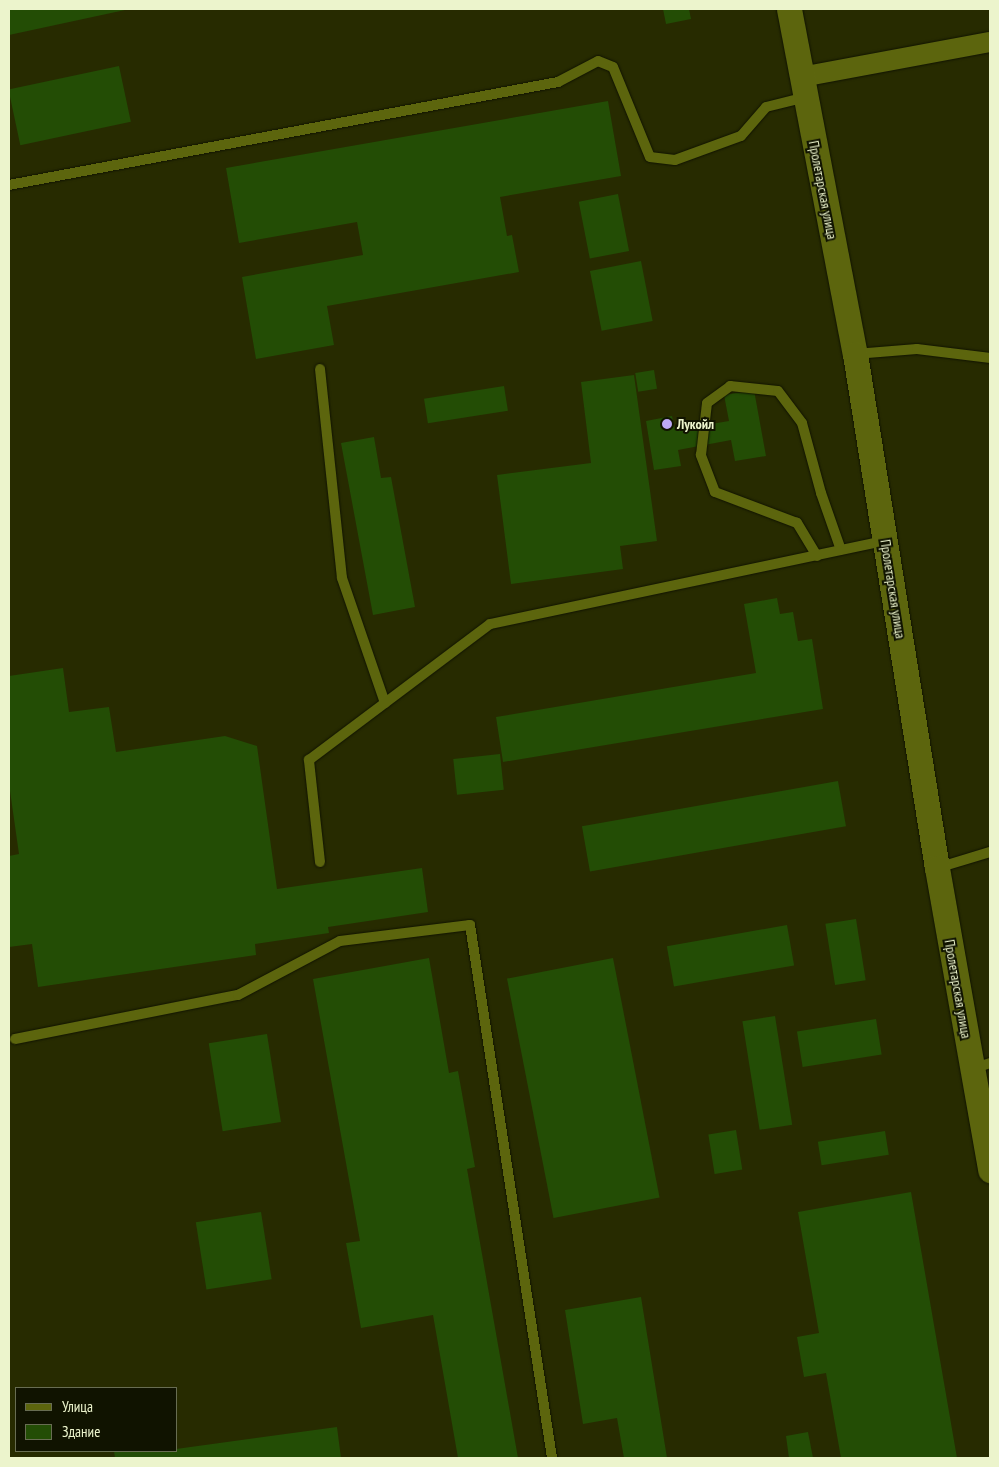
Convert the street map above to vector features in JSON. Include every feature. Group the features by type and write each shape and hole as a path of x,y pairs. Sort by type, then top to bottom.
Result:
{"street":[{"name":"Пролетарская улица","path":"789,9 855,354 937,868 981,1066 990,1170"},
{"path":"803,87 990,42"}],"lane":[{"path":"9,185 558,82 598,62 613,67 650,157 675,160 741,136 766,107 803,87"},
{"path":"855,354 917,349 990,358"},
{"path":"320,369 342,578 385,703"},
{"path":"817,556 797,523 715,492 701,455 707,403 730,386 778,390 802,423 821,494 841,550"},
{"path":"320,862 309,760 490,624 885,541"},
{"path":"937,868 990,852"},
{"path":"15,1039 238,995 340,941 470,925 552,1458"}],"building":[{"path":"9,9 125,9 125,10 9,35"},
{"path":"663,9 689,9 691,19 666,24"},
{"path":"119,66 131,122 20,145 9,89"},
{"path":"608,101 621,176 500,197 507,236 512,235 519,272 327,306 334,345 256,359 242,277 363,255 357,222 239,243 226,168"},
{"path":"618,194 629,251 590,259 579,202"},
{"path":"641,261 653,321 602,331 590,271"},
{"path":"654,370 657,389 638,392 635,373"},
{"path":"634,375 657,541 620,546 623,569 511,584 497,475 591,463 581,382"},
{"path":"504,386 508,411 428,423 424,399"},
{"path":"754,390 766,456 735,461 731,440 678,450 681,466 654,470 646,421 672,416 675,430 729,421 724,395"},
{"path":"374,437 381,478 391,477 415,607 373,615 341,443"},
{"path":"777,598 780,614 793,612 798,641 812,639 823,709 503,762 496,717 756,673 744,604"},
{"path":"63,668 69,712 109,707 116,752 225,736 257,746 277,889 422,868 428,912 328,927 329,933 255,944 256,955 38,987 32,944 9,947 9,856 19,854 9,784 9,676"},
{"path":"500,754 504,790 457,795 453,759"},
{"path":"838,781 846,826 590,871 582,826"},
{"path":"856,919 866,980 835,985 825,924"},
{"path":"787,925 794,965 674,987 667,946"},
{"path":"429,958 449,1073 458,1071 475,1167 467,1169 518,1458 458,1458 433,1315 361,1328 346,1243 360,1241 313,979"},
{"path":"613,958 660,1198 554,1218 507,979"},
{"path":"775,1016 792,1125 760,1130 742,1021"},
{"path":"876,1019 882,1055 803,1067 797,1032"},
{"path":"267,1034 281,1122 223,1131 209,1043"},
{"path":"736,1130 742,1170 715,1174 708,1134"},
{"path":"885,1131 889,1155 822,1165 818,1142"},
{"path":"911,1192 957,1458 841,1458 826,1373 804,1377 797,1337 819,1333 798,1212"},
{"path":"261,1212 272,1279 206,1289 196,1222"},
{"path":"641,1297 667,1458 624,1458 617,1418 583,1424 565,1310"},
{"path":"337,1427 341,1458 115,1458 114,1452 178,1452 178,1449"},
{"path":"808,1432 813,1458 789,1458 786,1436"}],"place":[{"name":"Лукойл","path":"667,424"}]}
